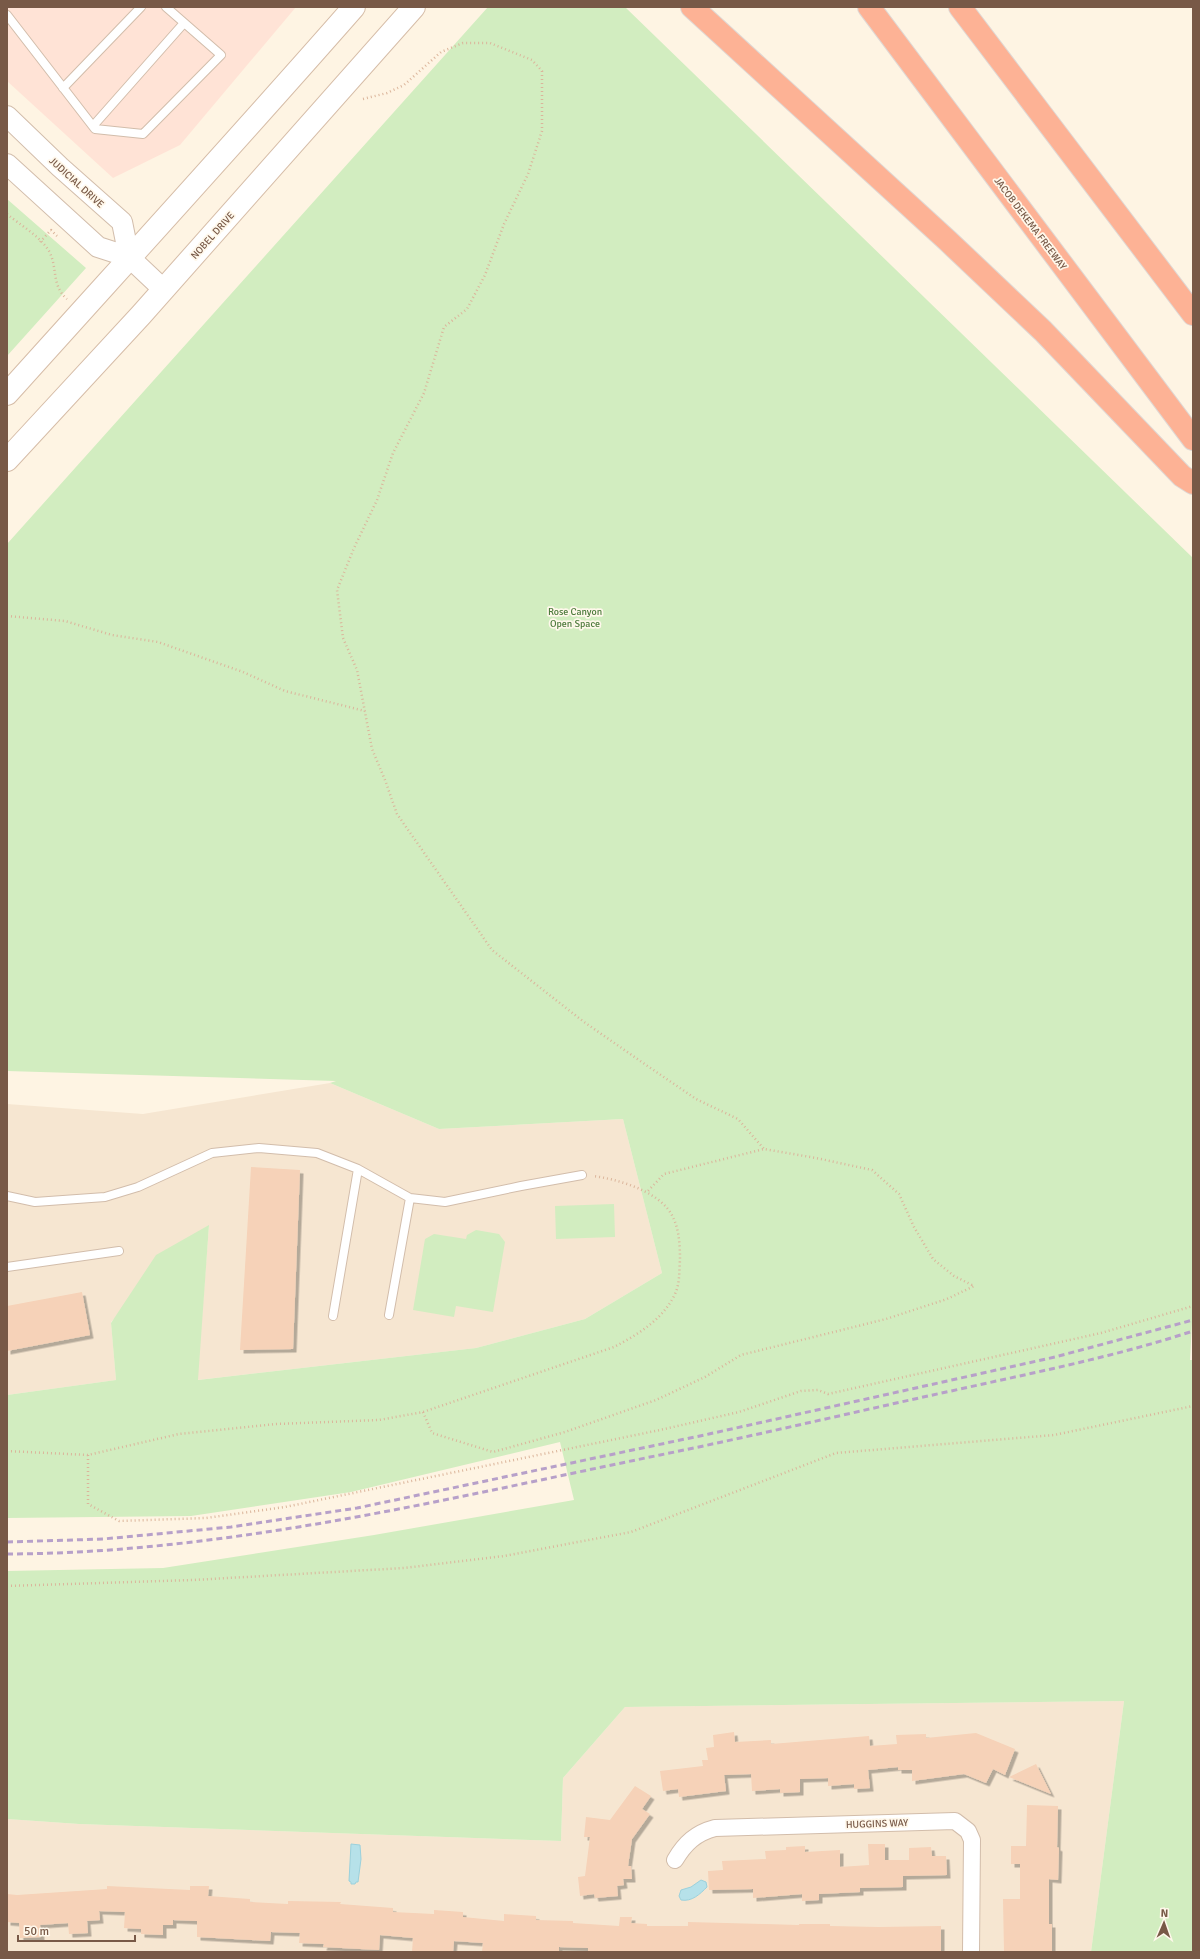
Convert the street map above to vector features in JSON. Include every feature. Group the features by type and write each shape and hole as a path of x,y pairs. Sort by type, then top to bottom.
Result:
{"highway":[{"path":"692,7 948,241 1043,331 1182,476 1193,483"},
{"name":"JACOB DEKEMA FREEWAY","path":"869,7 1193,439"},
{"path":"960,7 1193,314"}],"main road":[{"path":"7,394 129,257 228,151 354,7"},
{"name":"NOBEL DRIVE","path":"7,460 163,289 414,7"}],"street":[{"name":"JUDICIAL DRIVE","path":"7,116 60,167 122,222 129,257"},
{"path":"7,164 98,247 129,257 163,289"},
{"name":"HUGGINS WAY","path":"675,1860 682,1847 701,1831 715,1828 955,1821 968,1831 972,1840 971,1952"}],"lane":[{"path":"63,88 141,7"},
{"path":"7,14 95,129 143,134 221,55 166,7"},
{"path":"93,126 184,23"},
{"path":"7,1196 35,1202 105,1197 138,1187 212,1153 259,1148 317,1153 358,1169 410,1198 445,1202 582,1175"},
{"path":"333,1316 358,1169"},
{"path":"389,1315 410,1198"},
{"path":"7,1267 119,1251"}],"path":[{"path":"363,99 387,93 404,85 441,52 463,43 490,43 532,60 542,71 542,131 528,174 504,224 485,275 467,309 444,327 424,393 393,453 377,500 354,548 337,590 343,638 357,670 372,749 386,780 397,814 492,950 584,1022 696,1100 738,1119 764,1149"},
{"path":"7,214 49,251 59,290 81,311"},
{"path":"40,242 51,230"},
{"path":"7,616 65,621 112,635 158,642 243,672 284,691 365,711"},
{"path":"423,1412 432,1433 494,1452 565,1432 656,1400 705,1377 742,1355 886,1319 947,1299 974,1286 954,1276 933,1259 914,1227 899,1194 872,1170 764,1149 664,1174 647,1192"},
{"path":"7,1451 88,1455 179,1434 276,1424 379,1420 423,1412 614,1347 637,1335 660,1316 674,1296 679,1280 680,1245 678,1230 667,1208 647,1192 619,1180 582,1175"},
{"path":"88,1455 88,1504 118,1521 206,1518 285,1507 660,1430 739,1412 802,1391 818,1390 828,1394 1101,1333 1193,1306"},
{"path":"7,1586 193,1580 404,1568 504,1556 630,1532 836,1453 1054,1435 1193,1406"}],"shaded area":[{"path":"7,7 296,7 180,145 113,178 7,81"},
{"path":"330,1083 439,1129 623,1119 662,1273 585,1319 476,1348 197,1380 209,1226 111,1322 116,1380 7,1395 7,1104 143,1114"},
{"path":"1124,1701 1091,1952 7,1952 7,1819 79,1824 561,1841 563,1778 625,1707"}],"green space":[{"name":"Rose Canyon Open Space","path":"488,7 625,7 1193,558 1193,1303 1190,1360 1193,1360 1193,1952 1091,1952 1124,1701 625,1707 563,1778 561,1841 79,1824 7,1819 7,1571 163,1568 374,1535 574,1500 560,1442 351,1492 191,1516 7,1518 7,1395 116,1380 111,1323 156,1255 209,1225 198,1380 476,1348 585,1319 662,1273 623,1119 439,1129 330,1083 336,1081 7,1071 7,544"},
{"path":"7,199 86,268 7,356"},
{"path":"614,1204 615,1237 556,1239 555,1206"},
{"path":"476,1230 499,1234 505,1242 493,1312 456,1306 454,1317 413,1310 425,1239 434,1234 466,1239 467,1235"}],"water":[{"path":"351,1844 360,1845 361,1859 358,1882 355,1884 351,1884 349,1881"},
{"path":"701,1880 706,1882 707,1887 699,1895 689,1900 681,1900 679,1896 681,1890 691,1887"}],"building":[{"path":"251,1167 300,1170 293,1349 240,1350"},
{"path":"82,1292 90,1335 7,1351 7,1306"},
{"path":"734,1732 735,1742 771,1740 771,1744 869,1736 870,1746 897,1744 896,1735 926,1734 926,1738 976,1733 1015,1749 1005,1775 993,1769 986,1783 964,1774 912,1781 912,1770 898,1770 898,1767 868,1770 870,1788 854,1789 854,1784 828,1786 828,1778 800,1779 800,1792 780,1793 780,1789 752,1791 751,1774 724,1775 726,1791 679,1797 678,1789 663,1791 660,1771 703,1766 702,1760 708,1760 706,1748 714,1747 713,1735"},
{"path":"1036,1764 1051,1794 1009,1777"},
{"path":"635,1786 651,1796 642,1809 650,1814 632,1839 628,1866 631,1866 632,1879 623,1879 624,1885 617,1886 618,1896 595,1898 594,1894 580,1896 578,1877 585,1876 590,1837 584,1837 586,1817 610,1820"},
{"path":"1027,1805 1058,1806 1058,1880 1049,1879 1049,1924 1052,1924 1052,1952 1004,1952 1003,1899 1020,1899 1020,1864 1011,1864 1011,1846 1026,1846"},
{"path":"868,1844 885,1844 885,1860 909,1860 909,1848 931,1847 932,1856 946,1856 947,1875 903,1876 903,1887 860,1888 860,1892 819,1894 819,1900 802,1901 802,1894 753,1898 753,1889 709,1890 708,1871 723,1870 722,1861 766,1859 765,1851 786,1850 786,1847 805,1846 805,1852 840,1850 840,1867 869,1865"},
{"path":"107,1886 190,1890 190,1886 209,1886 208,1896 250,1899 250,1902 288,1904 288,1901 341,1902 340,1904 393,1908 393,1912 434,1914 434,1910 463,1912 463,1917 504,1921 504,1914 536,1916 536,1920 573,1921 573,1923 619,1926 620,1917 632,1917 631,1923 647,1924 647,1926 688,1926 688,1922 799,1925 830,1924 830,1926 879,1927 941,1926 941,1952 588,1952 588,1948 559,1947 559,1952 482,1952 483,1943 454,1941 453,1952 412,1952 413,1938 380,1935 379,1950 323,1947 324,1944 299,1943 300,1933 271,1932 270,1941 197,1937 197,1921 173,1920 173,1925 163,1925 163,1935 141,1934 141,1929 124,1928 125,1912 99,1911 100,1920 87,1921 88,1933 69,1934 68,1923 40,1925 41,1937 20,1938 19,1923 7,1922 7,1894 17,1895 107,1889"}],"railway":[{"path":"7,1542 103,1539 231,1527 357,1508 709,1434 1055,1357 1193,1320"},
{"path":"7,1554 90,1551 172,1544 254,1534 336,1521 697,1447 1042,1371 1103,1357 1193,1331"}]}
